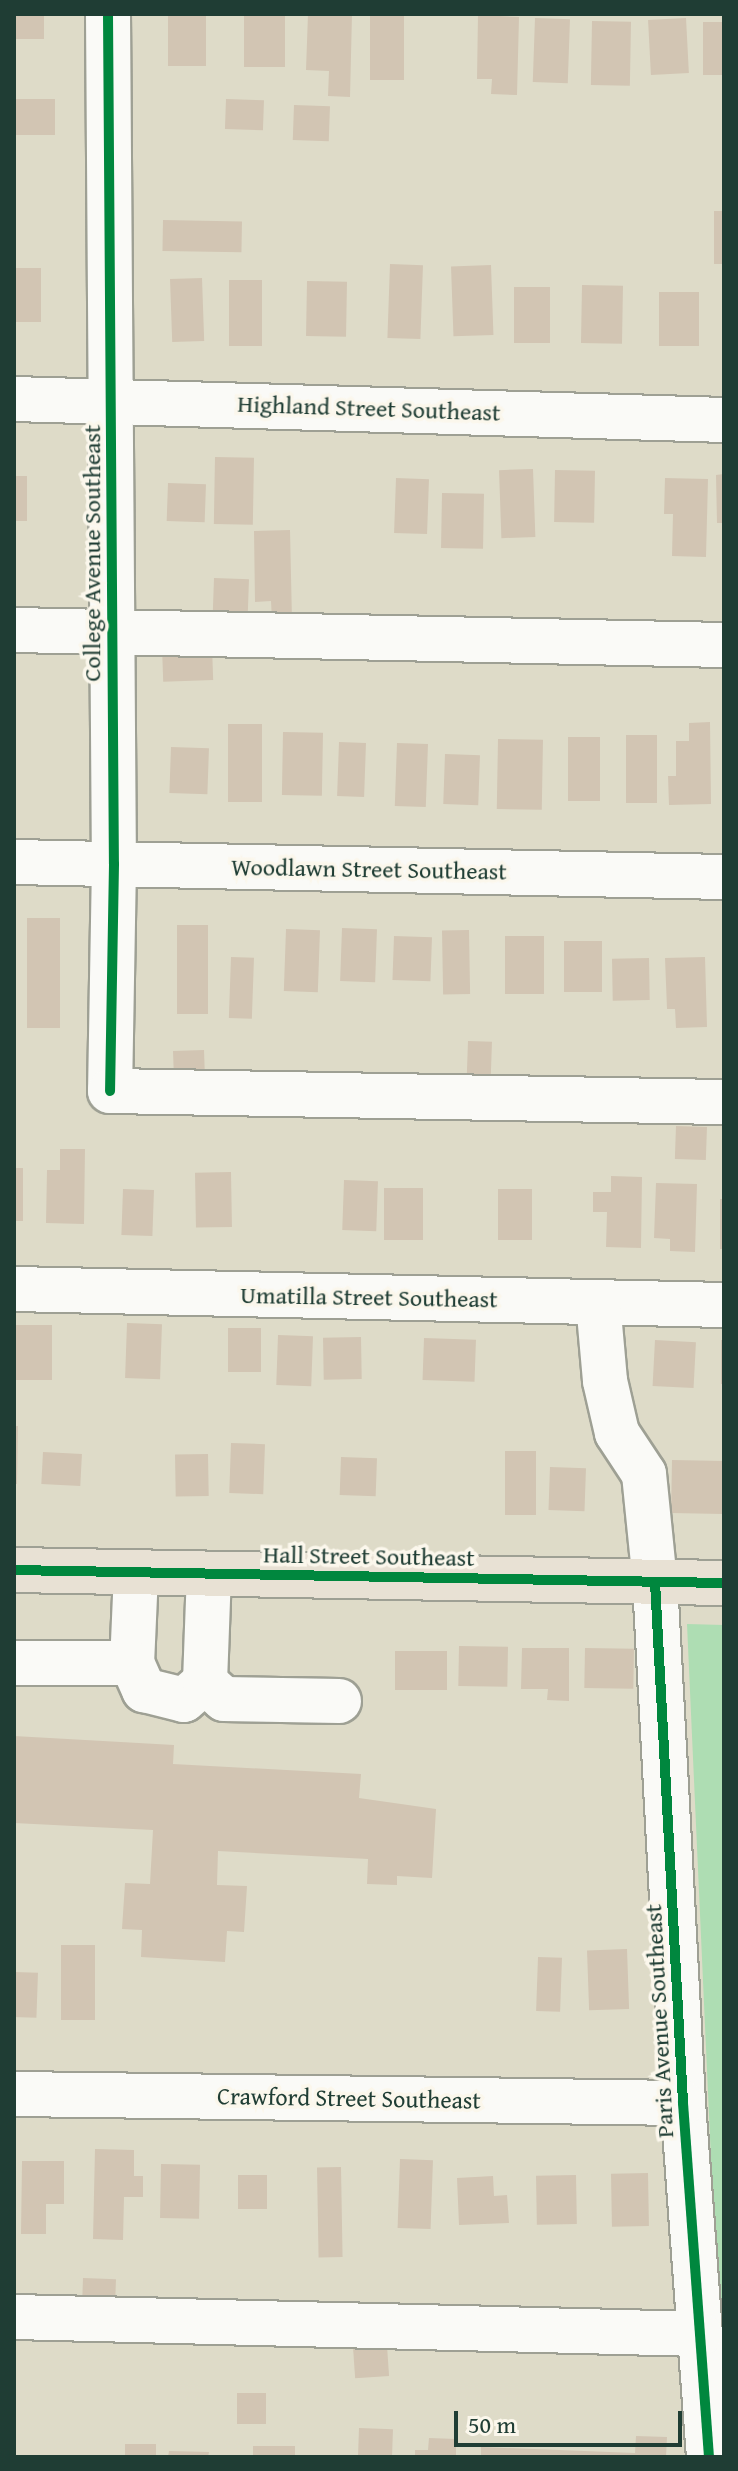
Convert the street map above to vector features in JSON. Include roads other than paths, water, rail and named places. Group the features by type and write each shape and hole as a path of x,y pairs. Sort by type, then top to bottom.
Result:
{"main road":[{"name":"Hall Street Southeast","path":"14,1570 724,1583"}],"street":[{"name":"College Avenue Southeast","path":"108,14 114,864 110,1091 724,1102"},
{"name":"Highland Street Southeast","path":"14,399 724,420"},
{"path":"14,630 724,645"},
{"name":"Woodlawn Street Southeast","path":"14,862 724,877"},
{"name":"Umatilla Street Southeast","path":"14,1289 724,1305"},
{"name":"Paris Avenue Southeast","path":"598,1302 605,1381 617,1433 644,1474 655,1582 683,2103 709,2457"},
{"path":"136,1573 132,1663 144,1690 184,1700 205,1682 209,1574"},
{"path":"14,1663 132,1663"},
{"path":"205,1682 224,1699 339,1701"},
{"name":"Crawford Street Southeast","path":"14,2094 683,2103"},
{"path":"14,2317 700,2334"}]}
